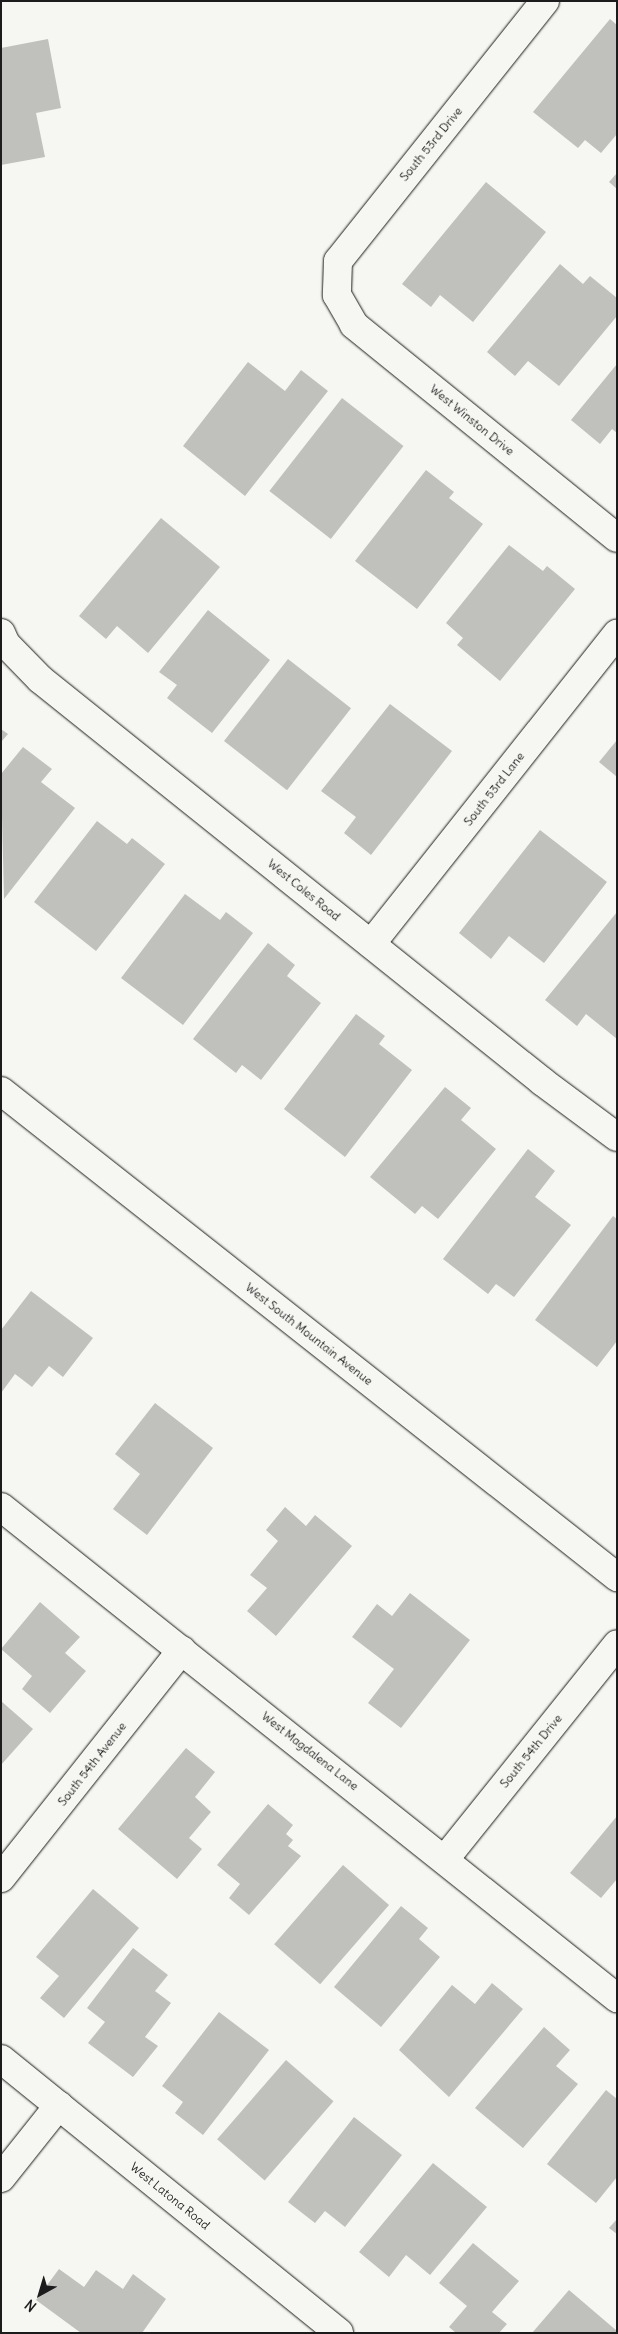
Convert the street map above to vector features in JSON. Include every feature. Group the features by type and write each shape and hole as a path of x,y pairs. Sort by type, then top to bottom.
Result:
{"street":[{"name":"South 53rd Drive","path":"337,295 338,260 545,1"},
{"name":"West Winston Drive","path":"337,295 354,325 617,538"},
{"name":"West Coles Road","path":"1,633 6,644 40,679 371,944 617,1137"},
{"name":"South 53rd Lane","path":"371,944 617,634"},
{"name":"West South Mountain Avenue","path":"1,1091 617,1577"},
{"name":"West Magdalena Lane","path":"1,1507 617,1998"},
{"name":"South 54th Drive","path":"445,1859 617,1644"},
{"name":"South 54th Avenue","path":"1,1878 182,1650"},
{"name":"West Latona Road","path":"1,2059 340,2333"},
{"path":"1,2178 59,2106"}],"building":[{"path":"610,19 617,25 617,134 601,153 585,140 578,148 533,112"},
{"path":"48,39 61,108 36,113 45,157 1,165 1,48"},
{"path":"617,173 617,189 609,182"},
{"path":"486,182 546,232 473,322 440,295 431,307 402,284"},
{"path":"560,264 583,284 590,276 617,298 617,316 559,386 528,361 515,376 487,352"},
{"path":"248,362 285,391 301,370 328,391 245,496 183,446"},
{"path":"617,364 617,433 612,429 600,444 571,420"},
{"path":"342,398 403,446 331,539 269,491"},
{"path":"426,470 454,492 449,498 483,524 417,609 355,561"},
{"path":"161,518 220,567 148,653 117,626 106,639 79,616"},
{"path":"509,545 543,571 547,566 575,589 500,681 457,645 463,638 446,623"},
{"path":"208,610 270,660 212,733 167,698 177,685 159,672"},
{"path":"288,659 351,708 287,790 224,741"},
{"path":"390,704 452,751 371,855 344,833 356,817 321,791"},
{"path":"1,729 8,734 1,742"},
{"path":"617,740 617,777 599,762"},
{"path":"23,747 52,769 41,782 75,808 4,899 1,774"},
{"path":"97,821 127,844 132,838 165,864 96,951 34,902"},
{"path":"540,830 607,882 544,963 509,936 491,959 459,933"},
{"path":"185,894 220,920 226,912 253,933 183,1025 121,978"},
{"path":"617,912 617,1039 586,1014 577,1026 545,1000"},
{"path":"268,943 295,965 287,976 321,1003 261,1080 242,1065 236,1073 193,1039"},
{"path":"356,1014 385,1036 379,1044 412,1070 345,1157 284,1109"},
{"path":"445,1087 471,1108 461,1120 496,1149 438,1219 422,1206 415,1214 370,1177"},
{"path":"528,1149 555,1171 535,1197 571,1225 514,1297 496,1284 488,1294 443,1259"},
{"path":"613,1216 617,1219 617,1341 597,1367 535,1320"},
{"path":"31,1291 93,1338 63,1377 49,1366 32,1387 15,1374 1,1393 1,1330"},
{"path":"155,1403 213,1448 147,1535 113,1509 140,1474 115,1454"},
{"path":"285,1507 306,1526 315,1515 352,1546 276,1636 247,1611 267,1588 250,1575 278,1541 266,1530"},
{"path":"410,1593 470,1640 401,1728 368,1703 394,1669 352,1637 377,1604 392,1616"},
{"path":"40,1602 80,1637 65,1653 86,1671 50,1713 22,1689 32,1676 1,1649"},
{"path":"1,1701 33,1729 1,1765"},
{"path":"186,1748 215,1772 195,1797 211,1812 189,1838 202,1849 177,1879 118,1829"},
{"path":"268,1804 293,1825 286,1834 293,1840 288,1846 301,1856 249,1915 229,1898 240,1884 217,1865"},
{"path":"617,1816 617,1879 601,1898 570,1873"},
{"path":"343,1865 389,1905 320,1984 274,1944"},
{"path":"93,1889 139,1928 64,2018 40,1998 59,1976 36,1957"},
{"path":"401,1906 428,1928 419,1939 440,1957 381,2027 334,1987"},
{"path":"133,1948 168,1975 155,1991 171,2003 145,2037 158,2046 133,2077 88,2043 105,2022 87,2008"},
{"path":"492,1983 523,2009 449,2097 399,2050 452,1985 475,2004"},
{"path":"219,2012 269,2050 203,2135 175,2113 183,2102 162,2086"},
{"path":"544,2027 570,2050 556,2066 578,2084 523,2148 475,2108"},
{"path":"286,2060 334,2101 265,2181 217,2139"},
{"path":"606,2090 617,2099 617,2177 596,2203 547,2164"},
{"path":"354,2117 402,2155 345,2227 325,2211 315,2223 288,2202"},
{"path":"433,2163 487,2207 430,2275 406,2255 389,2277 359,2252"},
{"path":"617,2219 617,2234 609,2228"},
{"path":"473,2243 519,2281 492,2312 507,2324 499,2333 456,2333 449,2327 467,2306 439,2283"},
{"path":"59,2269 84,2287 96,2270 123,2289 133,2274 166,2299 142,2333 81,2333 36,2300"},
{"path":"569,2290 617,2331 617,2333 532,2333"}]}
